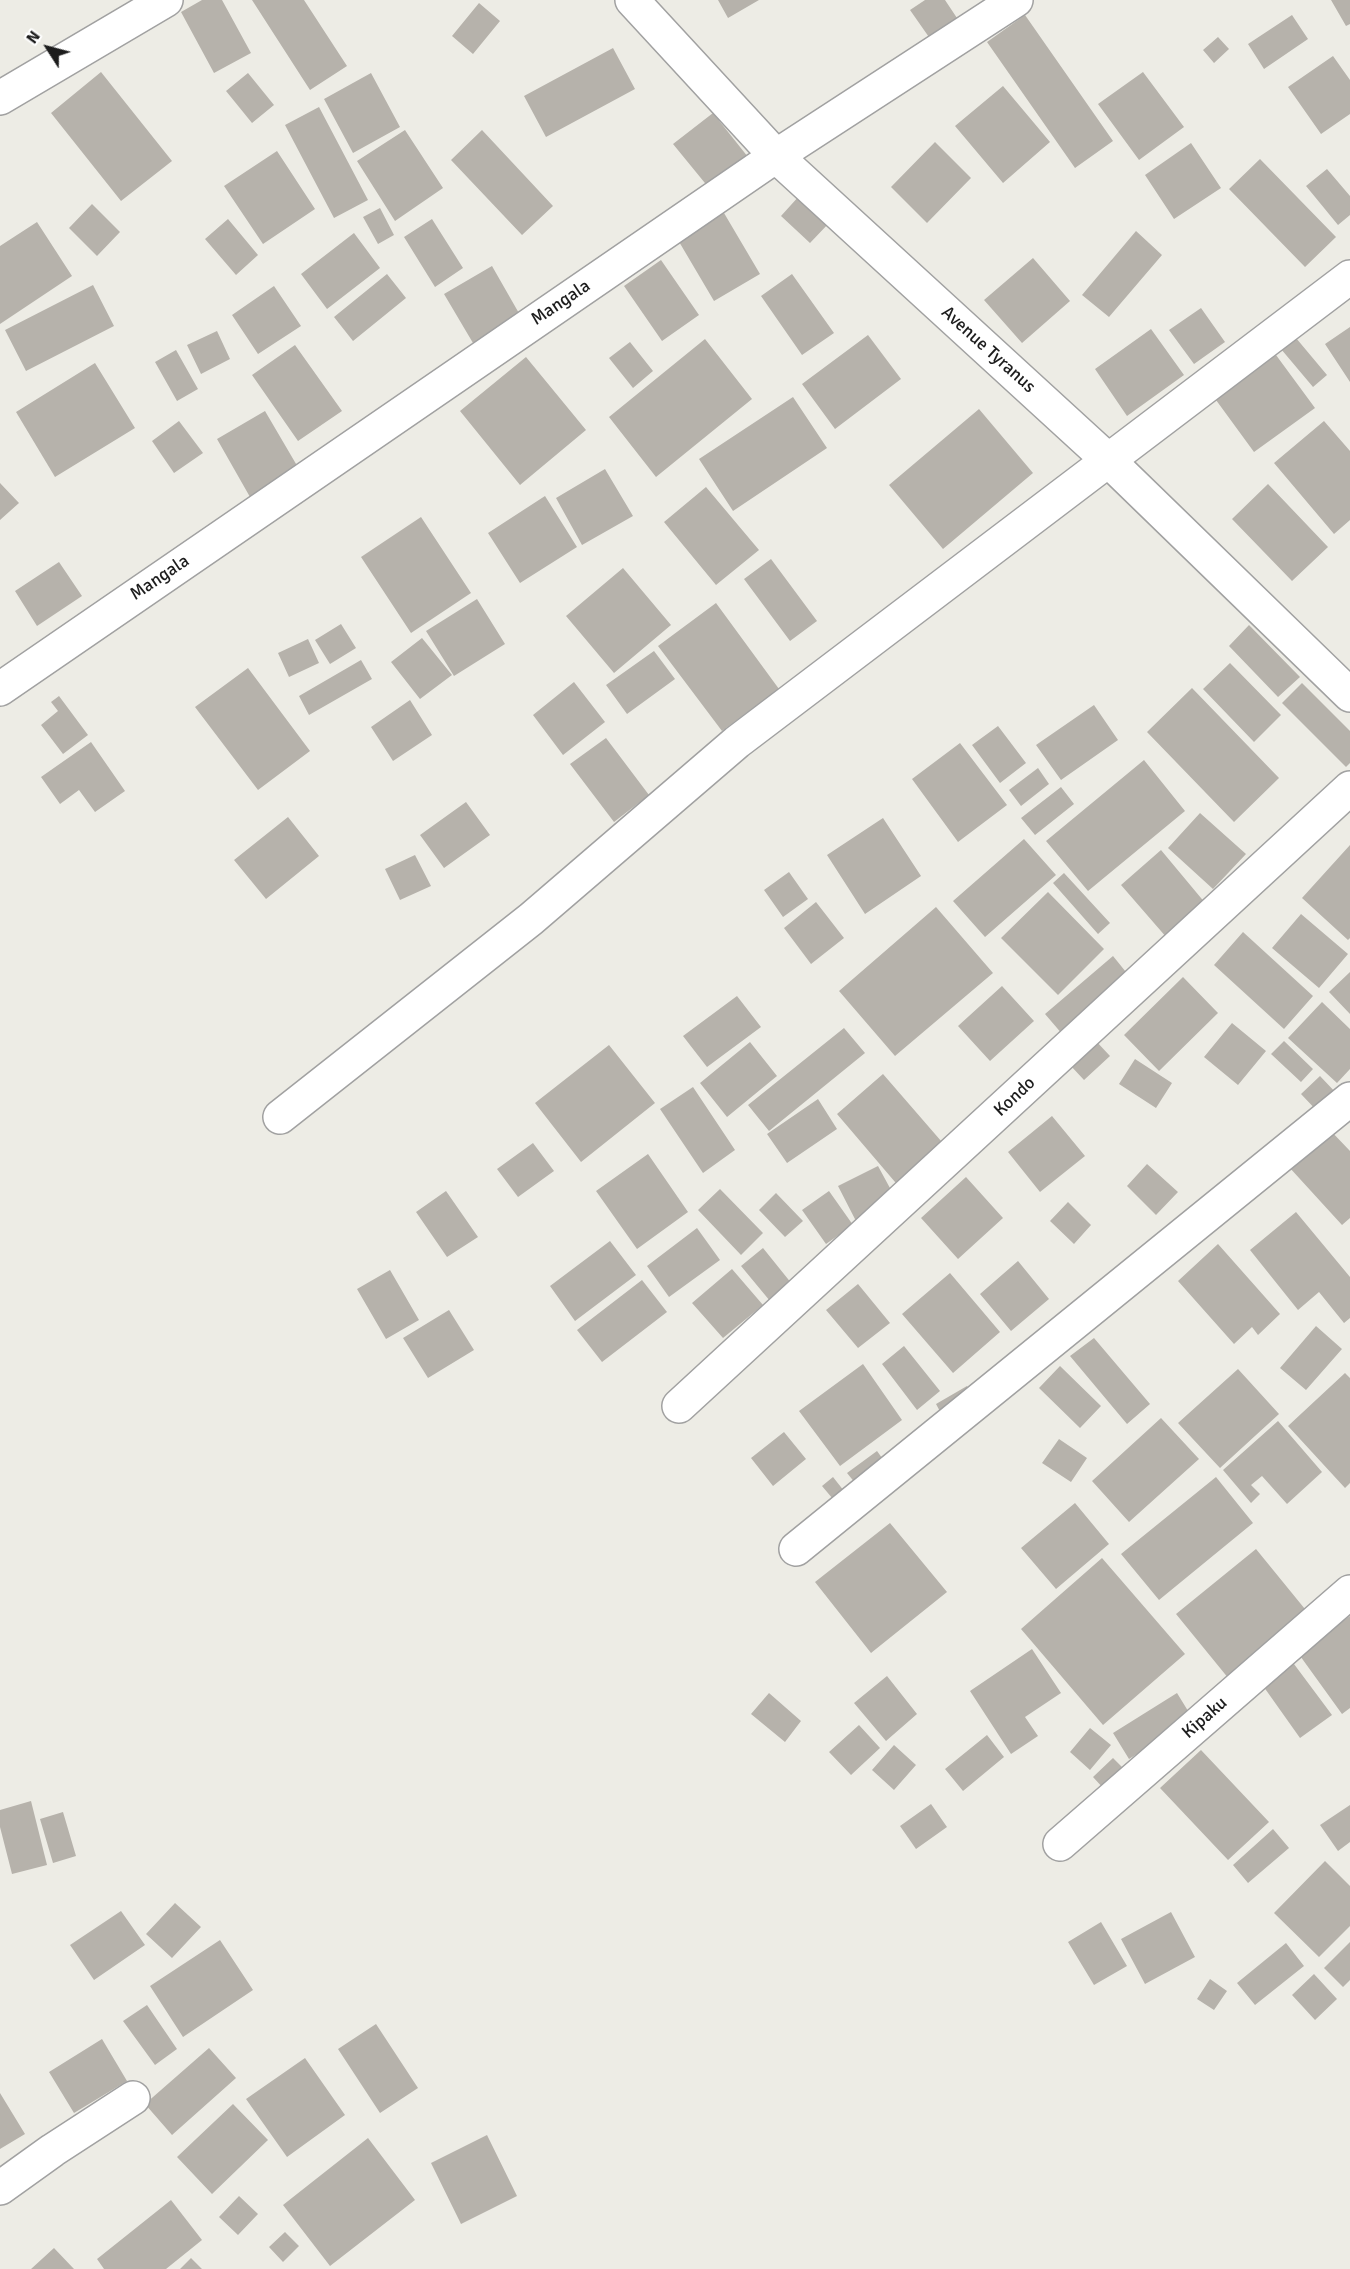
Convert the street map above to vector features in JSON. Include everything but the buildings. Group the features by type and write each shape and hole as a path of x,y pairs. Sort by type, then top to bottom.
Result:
{"street":[{"path":"0,98 166,0"},
{"name":"Avenue Tyranus","path":"632,0 776,156 1108,460 1350,695"},
{"name":"Mangala","path":"0,689 776,156 1016,0"},
{"path":"280,1117 531,919 737,742 1350,276"},
{"name":"Kondo","path":"679,1406 1350,788"},
{"path":"796,1549 1350,1100"},
{"name":"Kipaku","path":"1060,1844 1350,1592"},
{"path":"0,2188 52,2150 134,2098"}]}
